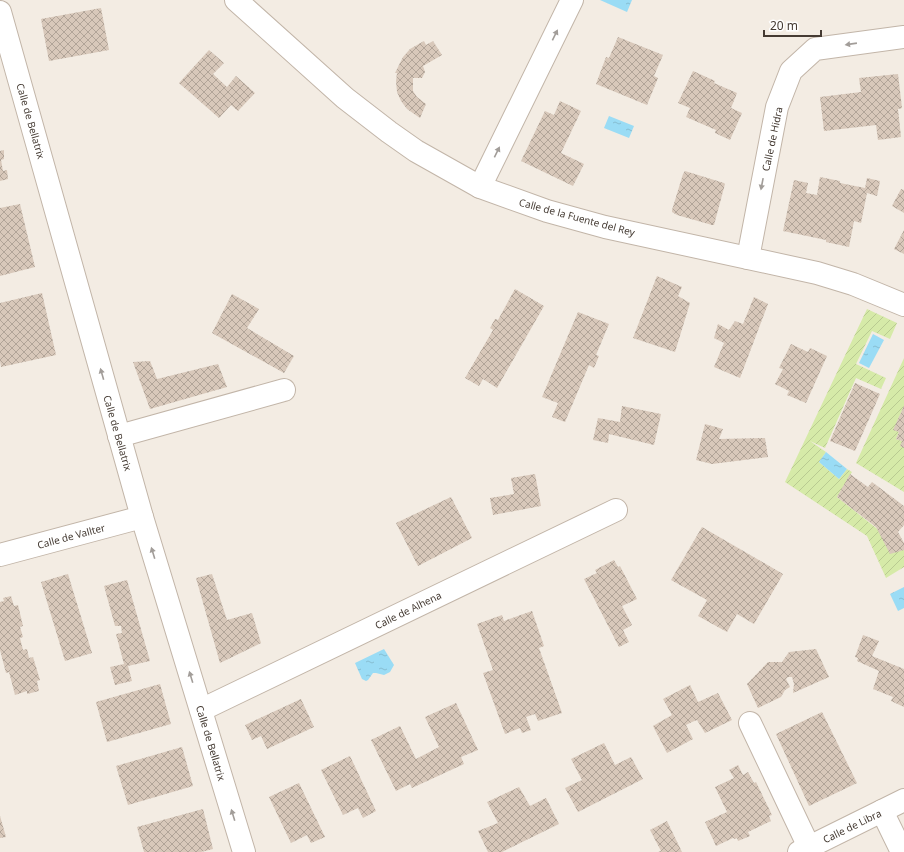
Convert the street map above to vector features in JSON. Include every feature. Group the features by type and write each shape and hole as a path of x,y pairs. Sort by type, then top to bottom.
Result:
{"street":[{"name":"Calle de la Fuente del Rey","path":"236,0 345,98 416,151 480,187 547,211 605,227 817,273 853,284 904,305"},
{"path":"480,187 572,0"},
{"name":"Calle de Bellatrix","path":"0,12 142,517 244,852"},
{"name":"Calle de Hidra","path":"748,258 777,107 791,72 815,49 904,37"},
{"path":"119,436 284,390"},
{"name":"Calle de Alhena","path":"201,710 616,510"},
{"name":"Calle de Vallter","path":"0,555 142,517"},
{"path":"750,723 804,850"},
{"name":"Calle de Libra","path":"804,850 904,800"},
{"path":"882,811 902,852"}],"green space":[{"path":"867,309 897,323 890,339 872,331 856,364 886,378 881,389 856,378 825,448 810,441 826,452 819,462 839,479 847,469 852,472 837,497 904,550 904,567 886,578 867,536 785,482"},
{"path":"904,358 904,406 894,429 899,432 896,439 902,441 904,448 904,492 856,463"}],"water":[{"path":"600,0 632,0 627,12"},
{"path":"609,116 634,126 629,138 604,128"},
{"path":"873,334 884,340 869,368 859,363"},
{"path":"826,452 847,469 839,479 819,462"},
{"path":"904,587 904,608 898,611 890,594"},
{"path":"384,649 394,665 390,672 384,675 373,673 368,680 366,681 362,679 355,663"}],"building":[{"path":"101,8 109,50 49,61 41,19"},
{"path":"618,37 663,55 654,76 658,78 647,105 596,84 606,57 609,58"},
{"path":"424,41 426,45 433,41 442,55 423,66 425,72 422,78 413,78 413,91 417,97 426,104 420,118 407,109 401,101 397,92 397,73 395,73 403,57 410,49"},
{"path":"209,50 224,63 213,74 227,87 236,76 255,93 238,111 231,105 219,118 179,83"},
{"path":"693,71 715,81 714,83 737,93 731,108 742,113 730,140 715,133 716,130 686,117 690,108 678,103"},
{"path":"898,74 902,108 898,109 901,137 878,140 876,125 824,131 820,97 861,92 859,78"},
{"path":"560,101 581,111 561,153 584,164 573,186 521,161 545,111 554,115"},
{"path":"4,150 4,159 1,160 3,171 7,170 8,179 0,181 0,151"},
{"path":"685,171 725,184 714,225 677,215 672,212"},
{"path":"820,177 865,188 867,178 880,181 877,196 867,193 861,223 854,221 849,247 826,242 826,240 783,231 794,180 808,183 806,193 817,195"},
{"path":"901,189 904,190 904,213 892,206"},
{"path":"20,204 35,267 0,276 0,208"},
{"path":"904,230 904,254 894,249"},
{"path":"657,276 682,287 678,296 690,303 675,352 633,338"},
{"path":"515,289 544,306 497,388 483,379 479,386 465,378 493,330 490,328 495,319 498,320"},
{"path":"42,293 56,355 1,367 0,303"},
{"path":"232,294 259,309 247,328 294,356 284,373 212,333"},
{"path":"754,297 768,304 740,378 714,367 724,343 714,338 718,324 729,330 735,321 743,324"},
{"path":"578,312 609,324 596,355 599,356 594,368 589,365 565,422 552,417 558,403 542,397"},
{"path":"791,344 808,352 810,348 827,356 806,403 787,395 789,391 775,384 783,369 779,368"},
{"path":"150,361 157,379 218,364 227,387 150,409 133,362"},
{"path":"855,383 880,394 855,451 830,441"},
{"path":"622,406 661,414 654,445 609,434 608,443 593,440 598,418 620,422"},
{"path":"904,406 904,448 900,446 902,441 896,439 899,432 893,430"},
{"path":"705,424 723,429 719,439 765,438 768,457 712,464 696,460"},
{"path":"535,474 541,506 493,515 490,498 514,494 511,478"},
{"path":"850,474 868,487 872,482 904,506 904,525 898,532 904,543 904,550 890,554 876,527 837,497"},
{"path":"451,497 472,538 418,566 396,523"},
{"path":"702,527 783,574 754,624 737,614 727,632 698,616 707,600 671,580"},
{"path":"614,560 618,567 620,566 637,599 622,606 632,625 623,630 629,642 619,647 584,579 597,573 595,570"},
{"path":"68,574 92,653 65,661 41,582"},
{"path":"212,574 227,620 252,613 261,643 220,663 196,578"},
{"path":"127,580 150,661 128,666 132,681 115,685 110,667 124,664 116,634 122,633 121,626 115,626 104,586"},
{"path":"11,596 14,606 18,605 23,626 20,627 23,637 20,638 23,650 27,649 29,658 33,657 40,680 37,681 39,691 27,694 27,691 15,695 9,672 6,673 0,650 0,602 4,601 3,598"},
{"path":"532,611 544,646 539,648 562,713 538,721 535,714 526,717 531,730 522,733 520,728 505,734 483,673 493,670 477,624 502,615 504,621"},
{"path":"863,635 879,641 872,656 904,669 904,707 891,701 893,697 873,689 879,671 857,661 858,658 855,657"},
{"path":"816,649 829,677 793,693 794,684 792,677 788,677 786,679 790,687 785,690 781,697 758,708 747,684 768,662 782,662 789,652"},
{"path":"160,684 171,724 107,742 96,702"},
{"path":"690,685 698,702 718,693 732,720 705,733 697,720 686,725 693,739 667,753 653,726 672,715 663,699"},
{"path":"301,699 314,727 267,749 261,736 252,740 245,725"},
{"path":"456,703 478,750 461,757 464,764 412,788 410,784 396,791 371,740 400,726 416,759 439,747 425,717"},
{"path":"822,712 857,783 809,806 776,734"},
{"path":"604,743 615,765 631,757 643,779 578,812 565,788 582,780 571,759"},
{"path":"182,747 193,786 128,805 116,766"},
{"path":"350,756 376,811 363,818 358,808 343,815 321,770"},
{"path":"738,765 743,775 748,772 754,783 756,782 772,815 769,816 771,821 748,832 750,836 738,841 737,838 733,838 716,846 705,822 727,812 715,787 734,778 729,770"},
{"path":"299,783 325,837 311,843 307,835 291,843 269,797"},
{"path":"519,787 530,806 546,798 559,824 502,852 488,852 478,831 498,823 487,802"},
{"path":"203,809 213,849 201,852 144,852 137,827"},
{"path":"0,816 6,837 0,838"},
{"path":"667,821 682,852 658,852 661,851 650,830"}]}
